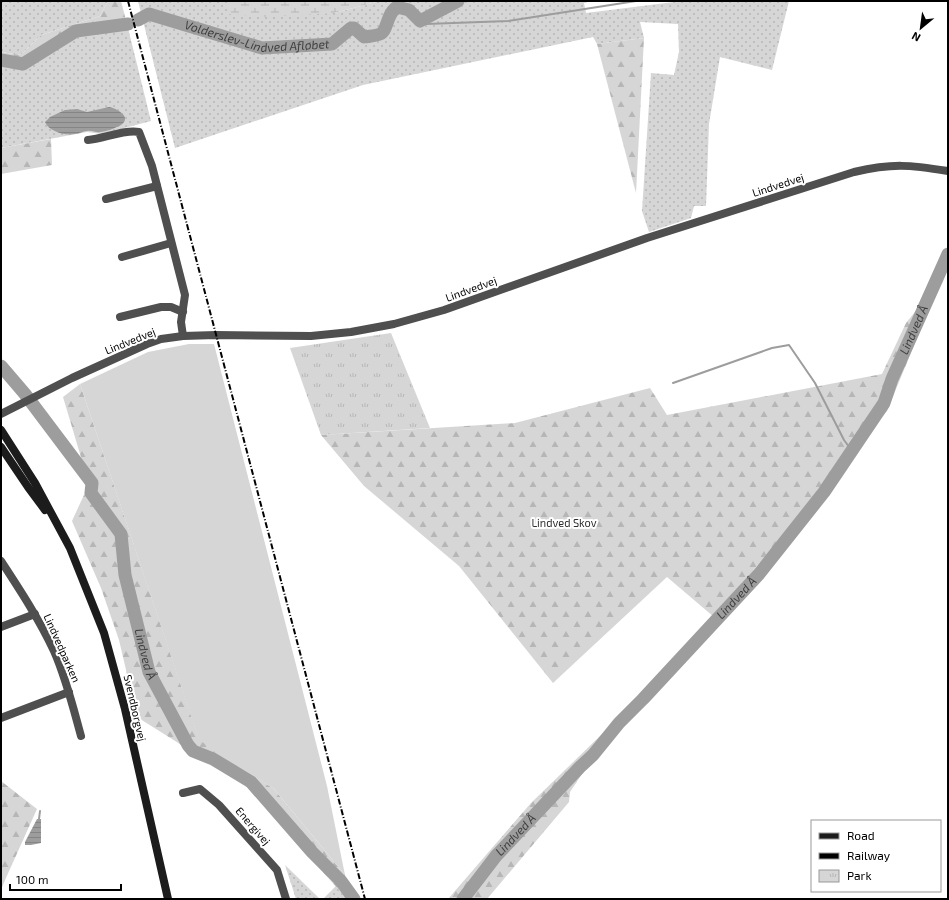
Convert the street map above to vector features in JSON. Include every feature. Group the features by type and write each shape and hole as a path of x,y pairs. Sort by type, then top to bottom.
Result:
{"main road":[{"name":"Svendborgvej","path":"1,430 35,483 60,529 80,571 104,633 125,709 168,899"},
{"name":"Svendborgvej","path":"1,447 32,494 60,529"}],"street":[{"path":"88,140 100,139 133,131 139,132 152,166 185,295 181,322 183,336"},
{"name":"Lindvedvej","path":"1,414 147,344 172,337 311,336 351,332 394,324 444,310 647,238 854,172 880,166 902,164 948,171"},
{"path":"106,199 157,186"},
{"path":"122,257 171,243"},
{"path":"120,317 160,307 171,307 183,312"},
{"name":"Lindvedparken","path":"1,561 35,614 54,651 69,692 81,736"},
{"name":"Lindvedparken","path":"1,627 35,614"},
{"name":"Lindvedparken","path":"1,718 69,692"},
{"name":"Energivej","path":"183,793 200,789 219,805 277,870 286,899"}],"green space":[{"path":"1,1 108,1 100,16 41,35 21,55 1,52"},
{"path":"108,1 121,1 128,28 76,33 24,67 1,63 1,52 21,55 41,35 100,16"},
{"path":"138,1 229,1 229,14 334,13 380,1 591,1 584,3 586,13 682,1 789,1 772,70 720,57 709,124 706,206 694,206 691,218 649,232 642,211 651,73 674,75 679,52 678,24 640,22 644,38 597,44 593,37 363,85 175,148"},
{"path":"229,1 380,1 334,13 264,17 229,14"},
{"path":"128,28 151,121 102,134 87,132 1,148 1,63 24,67 76,33"},
{"path":"644,38 636,193 597,44"},
{"path":"51,139 52,165 1,174 1,148"},
{"name":"Lindved Skov","path":"923,302 930,307 887,411 714,617 667,577 553,683 459,566 364,486 321,435 515,423 650,388 667,415 882,374 906,323"},
{"path":"391,333 430,428 321,435 290,348"},
{"path":"189,344 214,344 327,786 345,875 274,789 199,740 80,384 148,352"},
{"path":"80,384 199,739 274,789 345,875 349,899 347,899 245,785 137,717 119,640 101,588 72,521 89,484 63,397"},
{"path":"601,735 605,739 570,792 569,802 487,899 448,899 531,803"},
{"path":"1,781 37,809 1,889"},
{"path":"285,865 320,899 296,899"},
{"path":"341,881 354,899 323,899"}],"shaded area":[{"path":"109,107 122,113 125,119 121,125 105,131 84,131 76,134 63,134 54,131 45,122 50,117 65,110 77,109 87,112"},
{"path":"37,819 41,819 41,843 25,845 25,842"}],"waterway":[{"name":"Volderslev-Lindved Afløbet","path":"138,20 149,14 262,48 332,44 351,28 354,28 364,37 380,34 383,32 393,10 397,7 409,10 420,21 458,1"},
{"name":"Volderslev-Lindved Afløbet","path":"420,21 426,24 508,21 636,1"},
{"name":"Volderslev-Lindved Afløbet","path":"1,60 23,64 76,31 128,24"},
{"name":"Lindved Å","path":"463,899 496,856 593,755 619,723 759,574 824,492 884,403 892,379 948,254"},
{"path":"673,383 772,348 789,345 815,383 844,440 852,451"},
{"name":"Lindved Å","path":"1,366 25,394 92,483 91,493 121,534 125,575 149,672 188,745 193,751 213,759 251,782 312,852 341,881 354,899"},
{"path":"39,819 40,811"}],"railway":[{"path":"128,1 365,899"}]}
